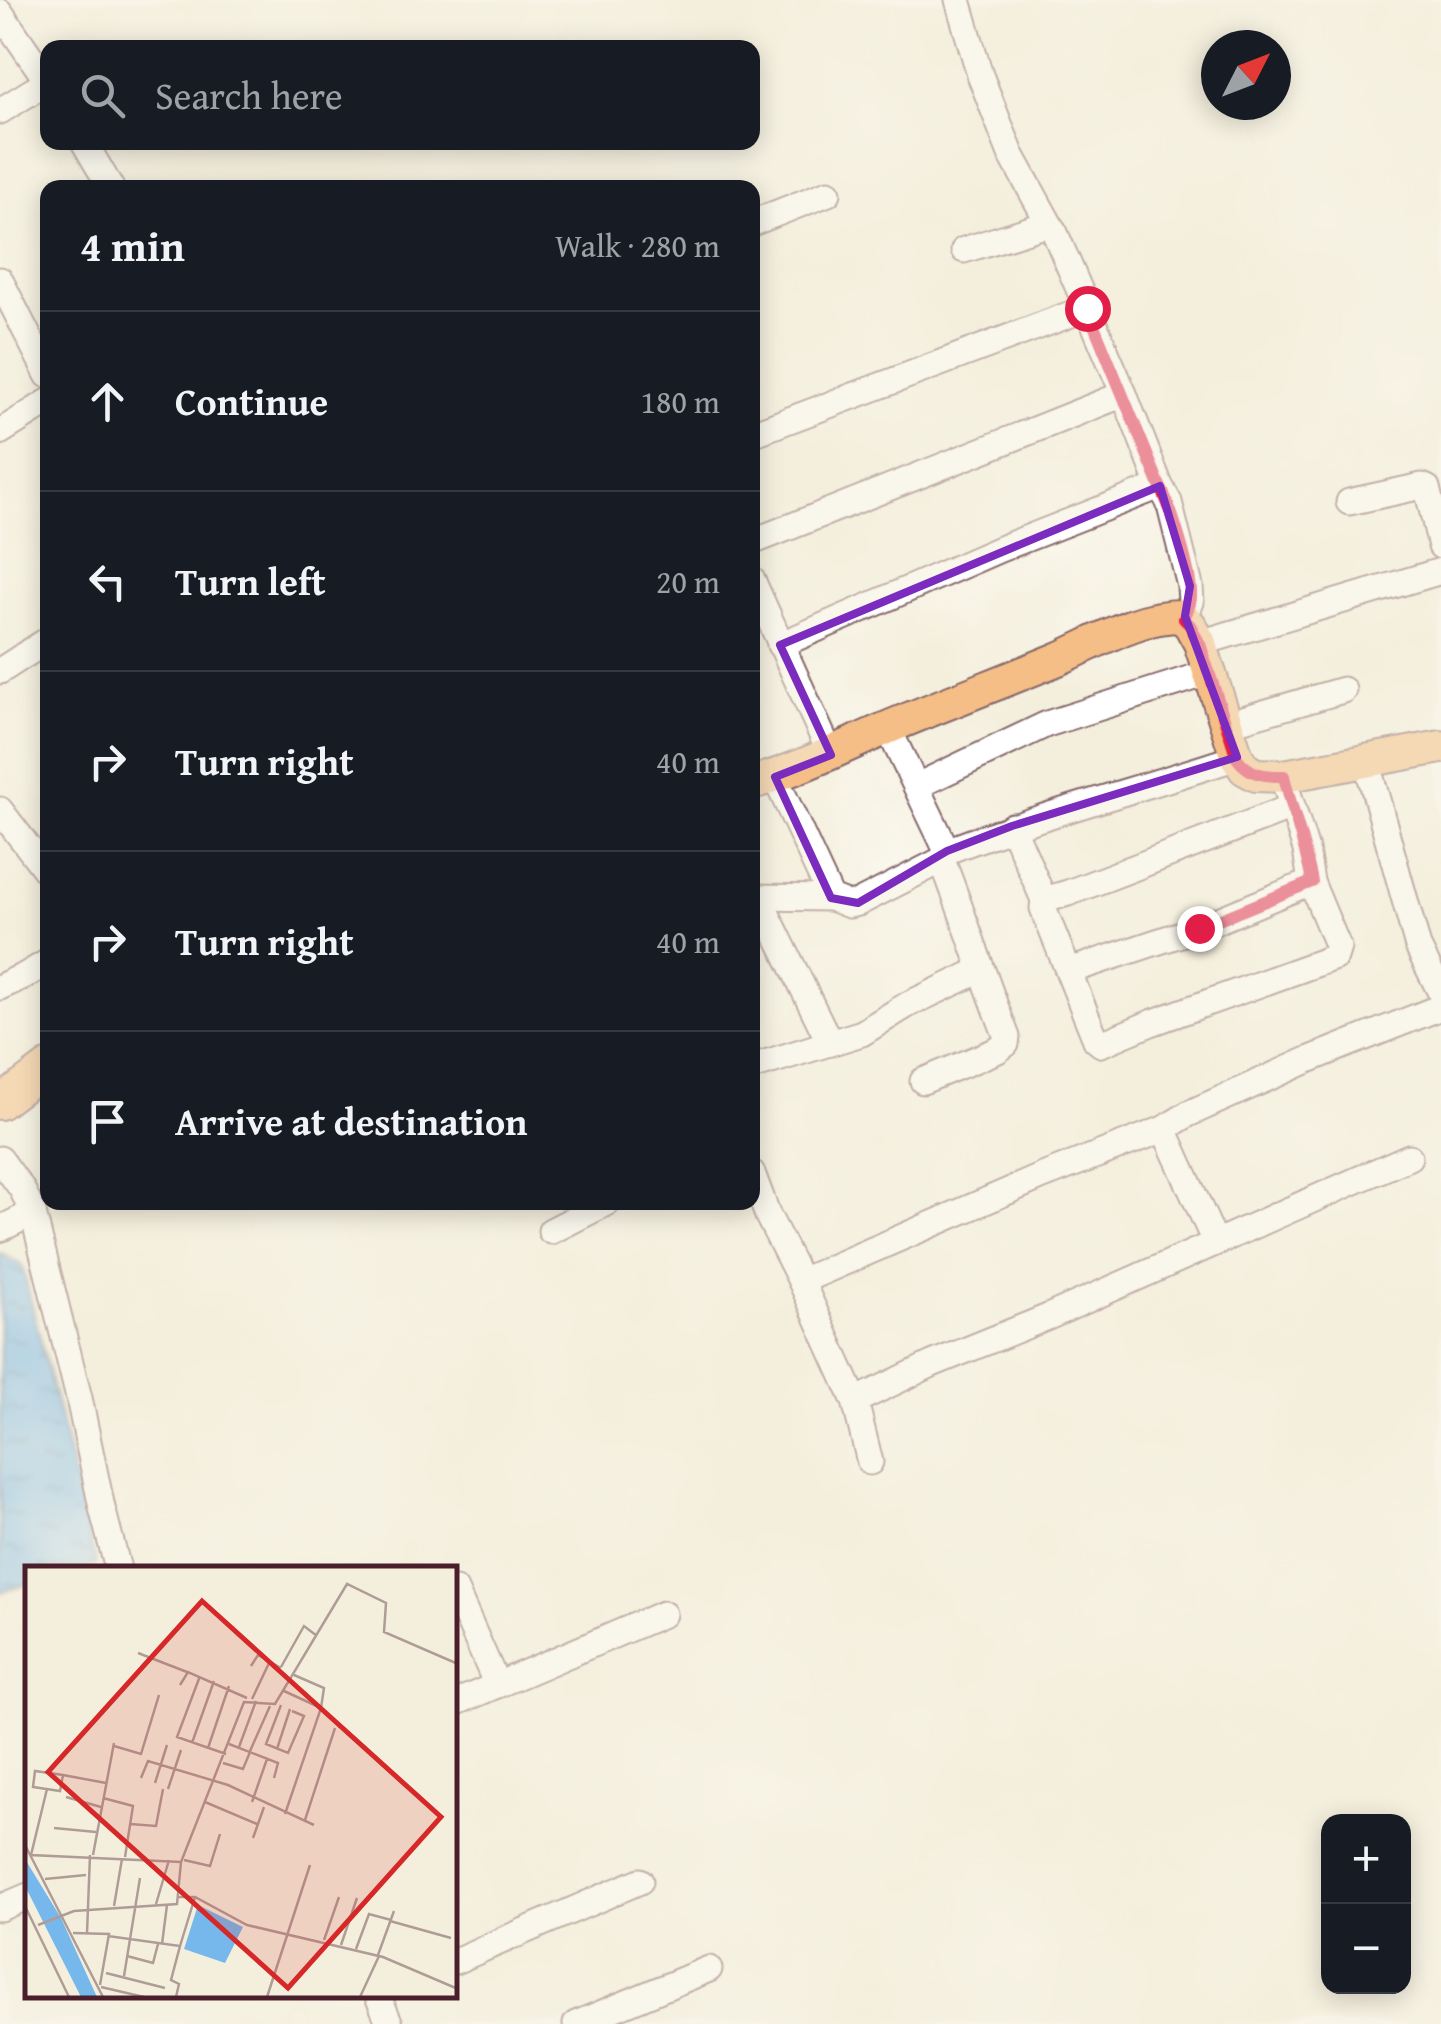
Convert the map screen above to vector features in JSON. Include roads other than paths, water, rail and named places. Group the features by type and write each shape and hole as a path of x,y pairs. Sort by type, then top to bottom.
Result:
{"main road":[{"path":"764,780 1135,624 1167,616 1180,616 1197,645 1237,758 1245,768 1288,791 1366,760 1441,747"},
{"path":"0,1103 40,1073"}],"street":[{"path":"958,0 980,75 1011,154 1087,308 1169,502 1190,586 1197,645"},
{"path":"0,12 40,72"},
{"path":"0,112 40,86"},
{"path":"89,150 106,180"},
{"path":"760,221 828,194"},
{"path":"964,250 1044,225 1050,227"},
{"path":"0,280 40,359"},
{"path":"760,431 1087,308"},
{"path":"760,539 1124,394"},
{"path":"0,432 40,407"},
{"path":"780,645 1160,486"},
{"path":"1348,502 1427,488 1441,546"},
{"path":"916,786 1047,724 1197,645 1441,572"},
{"path":"760,599 831,754"},
{"path":"0,670 40,645"},
{"path":"1226,724 1343,690"},
{"path":"888,728 945,856 980,970 1006,1038 1006,1044 998,1050 923,1082"},
{"path":"760,898 831,898 850,906 1012,826 1237,758"},
{"path":"1366,760 1418,946 1441,993"},
{"path":"764,780 831,898"},
{"path":"1012,826 1044,900 1043,908 1091,1032 1101,1044 1330,960 1338,953 1312,882 1288,791 1068,893 1044,900"},
{"path":"0,810 40,862"},
{"path":"1069,972 1199,928 1312,882"},
{"path":"760,906 830,1043"},
{"path":"0,986 40,967"},
{"path":"760,1065 862,1033 907,1005 980,970"},
{"path":"801,1280 1043,1176 1164,1130 1188,1114 1291,1068 1441,1007"},
{"path":"1164,1130 1215,1242"},
{"path":"855,1401 1409,1156"},
{"path":"0,1159 22,1189 32,1213 117,1566"},
{"path":"760,1195 855,1401 870,1462"},
{"path":"551,1231 592,1210"},
{"path":"0,1229 32,1213"},
{"path":"458,1597 498,1685"},
{"path":"458,1702 663,1614"},
{"path":"458,1960 640,1881"},
{"path":"0,1908 25,1897"},
{"path":"576,2024 708,1969"},
{"path":"379,1999 390,2024"}],"water":[{"path":"0,1253 22,1266 96,1564 25,1566 25,1585 0,1592"}]}
